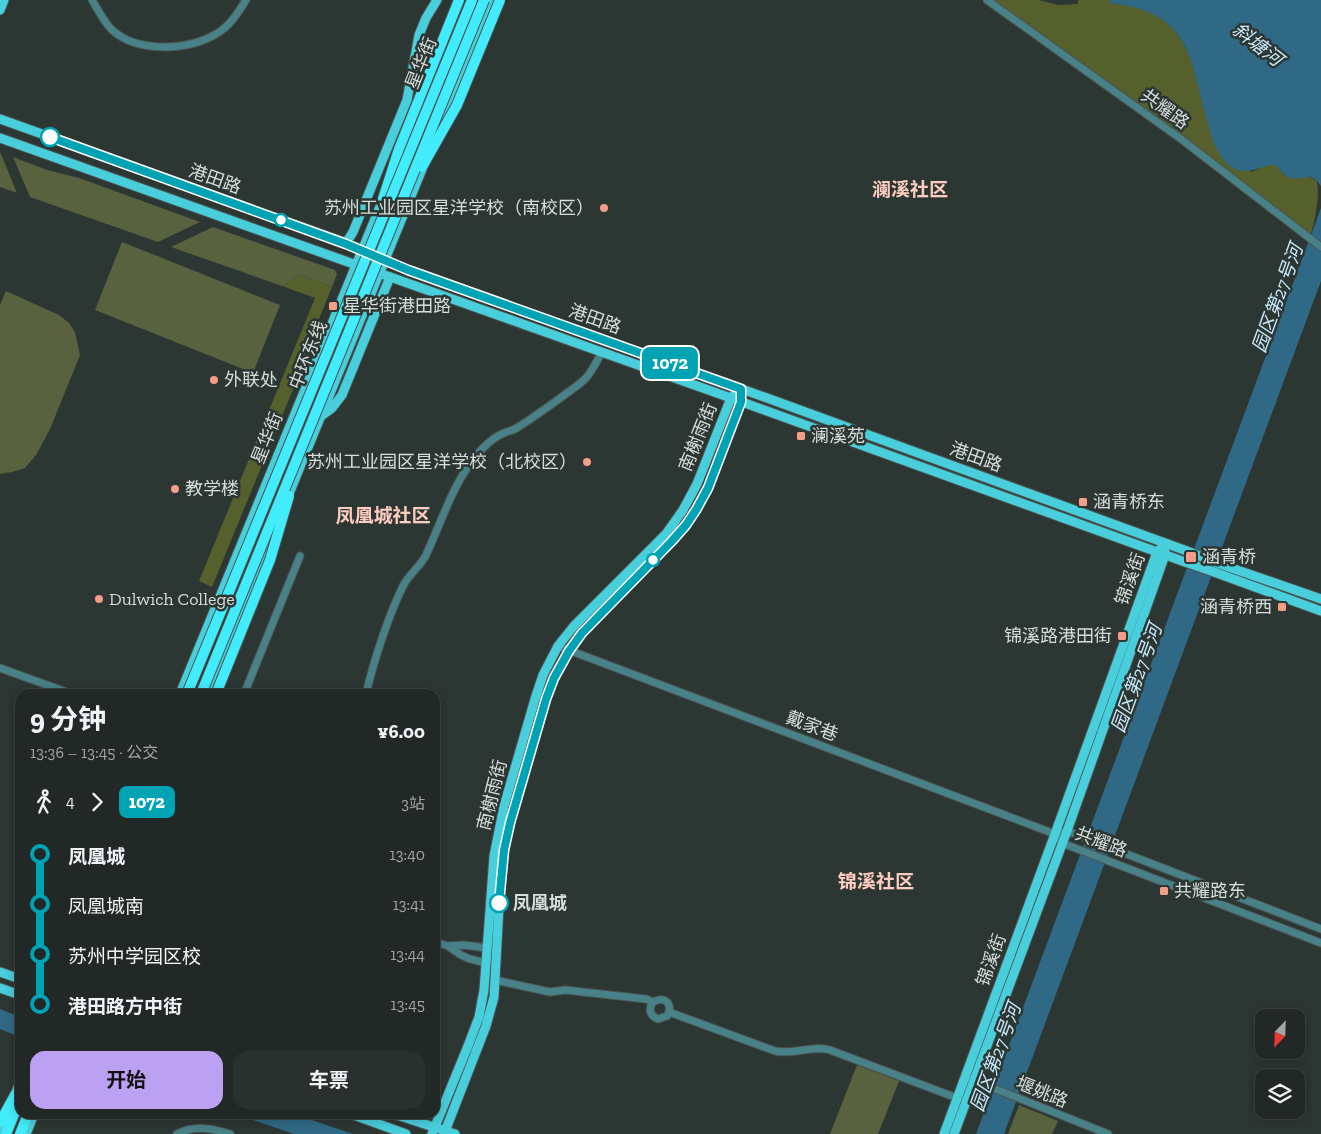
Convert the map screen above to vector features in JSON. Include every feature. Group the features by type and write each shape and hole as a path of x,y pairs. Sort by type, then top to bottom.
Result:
{"highway":[{"path":"382,202 399,149 459,0"},
{"name":"中环东线","path":"189,689 472,0"},
{"name":"中环东线","path":"203,689 484,0"},
{"path":"400,207 457,105 500,0"},
{"path":"218,689 270,560 306,440"},
{"path":"0,1122 15,1101"},
{"path":"6,1134 15,1106"},
{"path":"20,1134 26,1119"}],"main road":[{"path":"0,10 4,0"},
{"path":"346,244 353,232 407,100 419,35 426,18 437,0"},
{"name":"星华街","path":"182,689 464,0"},
{"path":"210,689 491,0"},
{"name":"港田路","path":"0,119 346,244 408,270 1321,599"},
{"name":"港田路","path":"0,138 731,398 1321,611"},
{"path":"320,417 332,408 342,394 390,277"},
{"name":"南榭雨街","path":"440,1114 479,1017 484,990 494,856 504,806 543,674 558,646 574,626 666,534 683,510 697,484 731,398 741,389"},
{"name":"南榭雨街","path":"445,1132 486,1026 494,997 504,850 546,699 554,678 569,651 582,633 671,542 696,510 708,488 741,402 741,389"},
{"name":"锦溪街","path":"954,1134 969,1079 1056,834 1165,543"},
{"name":"锦溪街","path":"944,1134 957,1098 969,1079 1067,831 1161,554"},
{"path":"0,972 15,977"},
{"path":"0,988 15,993"},
{"path":"0,1132 15,1103"},
{"path":"26,1134 32,1119"},
{"path":"365,1119 406,1134"},
{"path":"405,1119 433,1131 455,1134"},
{"name":"南榭雨街","path":"433,1131 438,1119"}],"street":[{"path":"92,0 104,20 121,36 133,42 154,47 180,46 217,34 235,18 246,0"},
{"name":"共耀路","path":"987,0 1181,140 1321,247"},
{"path":"368,689 381,644 404,585 411,573 425,558 451,497 471,462 495,438 533,418 586,378 602,352"},
{"path":"246,689 300,556"},
{"name":"戴家巷","path":"558,646 1056,834"},
{"path":"0,668 58,689"},
{"name":"共耀路","path":"1321,929 1067,831 1056,834 1062,843 1321,943"},
{"path":"440,944 470,959 486,963"},
{"path":"448,946 464,945 487,948"},
{"path":"495,980 550,992 565,990 646,999 653,1002"},
{"path":"659,999 665,1000 669,1005 669,1012 664,1018 655,1018 650,1010 653,1002 659,999"},
{"path":"669,1012 775,1051 826,1049 957,1098"},
{"name":"堰姚路","path":"969,1079 1108,1134"},
{"path":"177,1134 200,1128 230,1134"}],"green space":[{"path":"989,0 1039,0 1058,5 1078,4 1078,0 1110,0 1110,3 1141,9 1164,20 1173,28 1180,39 1251,172 1267,165 1276,165 1284,175 1305,176 1316,180 1318,191 1317,207 1310,236"},
{"path":"1,154 17,193 0,187"},
{"path":"13,157 47,170 79,178 200,222 158,242 30,197"},
{"path":"213,227 335,270 337,274 332,287 300,275 282,286 171,247"},
{"path":"122,242 280,305 253,373 95,310"},
{"path":"300,275 332,287 308,346 301,370 212,587 199,581 315,298 282,286"},
{"path":"6,291 59,315 69,323 75,332 80,355 50,429 36,455 25,468 0,474 0,305"},
{"path":"857,1065 899,1081 878,1134 830,1134"},
{"path":"1019,1105 1058,1121 1052,1134 1008,1134"}],"water":[{"name":"斜塘河","path":"1110,0 1321,0 1321,186 1310,177 1296,179 1289,177 1282,173 1276,165 1246,171 1240,171 1230,166 1219,153 1212,138 1194,70 1180,38 1169,25 1155,15 1135,8 1110,3"},
{"path":"1321,208 1321,281 1004,1134 976,1134"},
{"path":"0,1009 15,1015 15,1035 0,1029"},
{"path":"250,1119 309,1119 353,1134 294,1134"}],"bus line":[{"name":"1072","path":"50,137 346,244 408,270 741,389 741,402 708,488 696,510 671,542 582,633 569,651 554,678 546,699 510,823 504,850 499,903"}],"place":[{"name":"苏州工业园区星洋学校（南校区）","path":"604,208"},
{"name":"星华街港田路","path":"333,306"},
{"name":"外联处","path":"214,380"},
{"name":"澜溪苑","path":"801,436"},
{"name":"苏州工业园区星洋学校（北校区）","path":"587,462"},
{"name":"教学楼","path":"175,489"},
{"name":"涵青桥东","path":"1083,502"},
{"name":"涵青桥","path":"1191,557"},
{"name":"Dulwich College","path":"99,599"},
{"name":"涵青桥西","path":"1282,607"},
{"name":"锦溪路港田街","path":"1122,636"},
{"name":"共耀路东","path":"1164,891"},
{"name":"凤凰城","path":"499,903"}],"district":[{"name":"澜溪社区","path":"910,189"},
{"name":"凤凰城社区","path":"383,515"},
{"name":"锦溪社区","path":"876,881"}],"water label":[{"name":"园区第27号河","path":"1277,298"},
{"name":"园区第27号河","path":"1136,678"},
{"name":"园区第27号河","path":"995,1057"}]}
